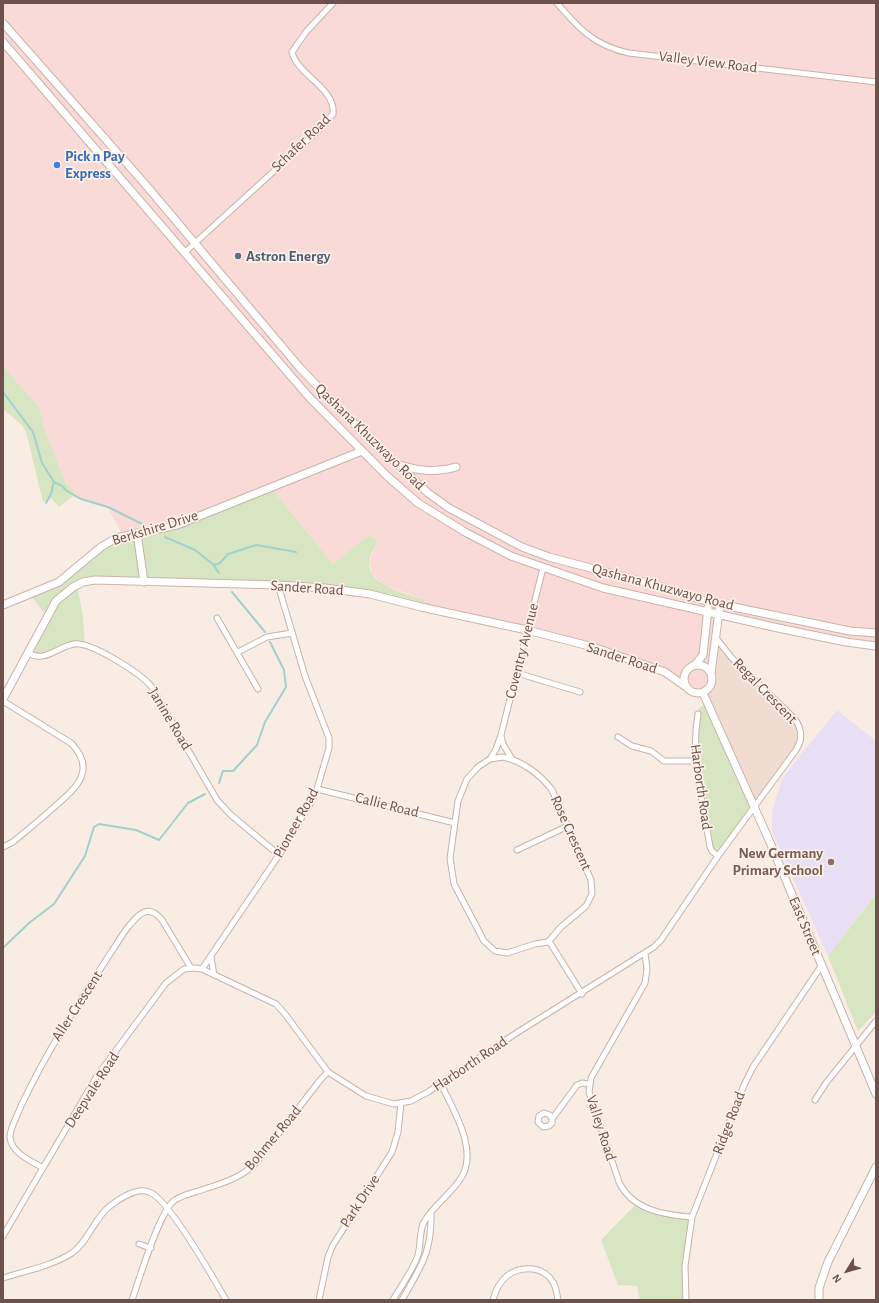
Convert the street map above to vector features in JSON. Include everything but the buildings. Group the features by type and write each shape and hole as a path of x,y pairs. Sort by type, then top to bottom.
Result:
{"main road":[{"name":"Qashana Khuzwayo Road","path":"3,23 195,243 300,368 348,418 428,493 449,508 522,547 549,557 660,586 709,602 850,631 876,633"},
{"name":"Qashana Khuzwayo Road","path":"3,42 309,397 406,494 424,507 495,548 543,568 603,588 719,616 846,642 876,646"},
{"name":"Berkshire Drive","path":"3,605 59,582 101,547 116,538 178,525 362,451"},
{"path":"398,464 430,471 456,467"},
{"path":"137,533 144,582"},
{"name":"Sander Road","path":"3,700 53,605 67,590 84,582 95,580 278,585 325,588 370,594 421,607 527,630 593,647 665,672 686,687"},
{"path":"709,602 703,656 695,665 687,670 684,678 686,687 694,693 703,692 712,682 711,673 720,604"},
{"path":"695,665 705,666 711,673"},
{"name":"Sander Road","path":"665,672 679,672 687,670"},
{"name":"East Street","path":"703,692 755,806 876,1094"},
{"path":"819,1300 819,1288 825,1269 876,1167"}],"street":[{"name":"Schafer Road","path":"184,253 319,130 333,114 332,101 298,63 292,52 306,32 333,3"},
{"name":"Valley View Road","path":"557,3 586,35 613,50 876,82"},
{"name":"Coventry Avenue","path":"490,759 496,749 501,735 543,568"},
{"name":"Pioneer Road","path":"202,969 279,855 318,789 329,748 329,738 305,676 278,585"},
{"path":"217,618 258,689"},
{"path":"238,652 267,637 292,633"},
{"name":"Regal Crescent","path":"716,638 731,657 795,719 801,731 800,741 796,750 755,806"},
{"name":"Janine Road","path":"28,653 36,657 43,657 69,646 80,644 107,655 142,676 151,686 217,800 231,815 279,855"},
{"path":"517,673 580,692"},
{"path":"3,700 71,743 81,756 83,771 78,786 72,792 13,842 3,847"},
{"name":"Harborth Road","path":"698,714 694,737 696,761 710,847 718,856"},
{"path":"501,735 503,744 512,759"},
{"path":"618,737 632,746 651,751 661,760 696,761"},
{"name":"Rose Crescent","path":"490,759 497,757 512,759 530,769 546,783 555,795 591,880 592,890 586,906 558,929 549,941"},
{"path":"490,759 478,767 467,779 458,801 450,858 452,875 469,913 488,945 495,951 507,953 549,941 582,994"},
{"name":"Callie Road","path":"318,789 456,823"},
{"name":"Harborth Road","path":"202,969 276,1004 328,1072 374,1100 400,1103 416,1099 518,1032 645,954 661,940 718,856 755,806"},
{"path":"518,850 568,826"},
{"name":"Aller Crescent","path":"42,1168 15,1149 11,1142 10,1134 25,1098 50,1048 125,931 138,915 148,911 157,914 191,968"},
{"name":"Valley Road","path":"645,954 648,969 645,983 589,1084 589,1092 613,1164 625,1192 641,1205 656,1212 692,1217"},
{"path":"211,957 214,975"},
{"name":"Ridge Road","path":"686,1300 686,1260 692,1217 749,1074 822,965"},
{"path":"191,968 202,969"},
{"name":"Deepvale Road","path":"3,1236 97,1076 166,983 180,972 191,968"},
{"path":"815,1100 826,1083 876,1021"},
{"name":"Bohmer Road","path":"167,1207 179,1197 225,1183 256,1164 328,1072"},
{"path":"552,1119 577,1085 582,1083 589,1084"},
{"path":"393,1300 417,1258 423,1224 431,1211 461,1178 466,1167 468,1156 466,1141 441,1084"},
{"name":"Park Drive","path":"319,1300 328,1257 333,1245 392,1152 398,1132 400,1103"},
{"path":"3,1278 58,1260 71,1253 86,1238 103,1213 125,1196 139,1192 150,1192 167,1207 226,1300"},
{"path":"132,1300 167,1207"},
{"path":"402,1300 421,1268 427,1252 431,1224 431,1211"},
{"path":"139,1244 151,1248"},
{"path":"493,1300 498,1286 506,1276 514,1271 526,1269 539,1270 548,1276 556,1288 558,1300"}],"shaded area":[{"path":"3,3 876,3 876,645 719,615 708,703 702,694 664,672 593,648 421,608 425,600 384,585 372,574 369,562 378,541 369,535 333,564 272,489 178,525 123,536 108,508 72,497 74,490 65,482 43,424 39,407 3,366"},
{"path":"716,638 799,726 800,744 755,806 708,703"},
{"name":"New Germany Primary School","path":"837,710 876,741 876,893 828,956 772,831 772,818 773,807 783,777"}],"green space":[{"path":"3,366 39,407 43,424 65,482 74,490 72,497 59,507 51,498 43,502 26,432 22,425 3,409"},
{"path":"272,489 333,564 369,535 378,541 371,554 369,562 370,570 374,577 381,583 425,600 421,608 352,591 102,580 77,585 83,617 85,645 80,644 43,656 28,653 47,617 30,594 51,586 111,541 152,531"},
{"path":"708,703 755,806 718,857 714,854 696,761 697,714 699,708"},
{"path":"875,895 876,1012 858,1031 828,956"},
{"path":"637,1203 647,1209 692,1218 688,1234 686,1300 640,1300 637,1286 618,1285 601,1240"}],"waterway":[{"path":"3,392 33,432 42,463 54,482 51,494 46,503"},
{"path":"54,482 81,499 108,507 142,524"},
{"path":"165,537 195,550 214,565 220,563 228,554 256,545 296,552"},
{"path":"214,566 219,573"},
{"path":"232,592 265,632"},
{"path":"219,783 223,771 233,771 257,745 265,722 286,687 284,670 270,642"},
{"path":"3,948 29,923 54,904 85,856 94,827 99,824 136,830 159,840 188,803 205,794"}],"place":[{"name":"Pick n Pay Express","path":"57,165"},
{"name":"Astron Energy","path":"238,256"},
{"name":"New Germany Primary School","path":"831,862"}]}
